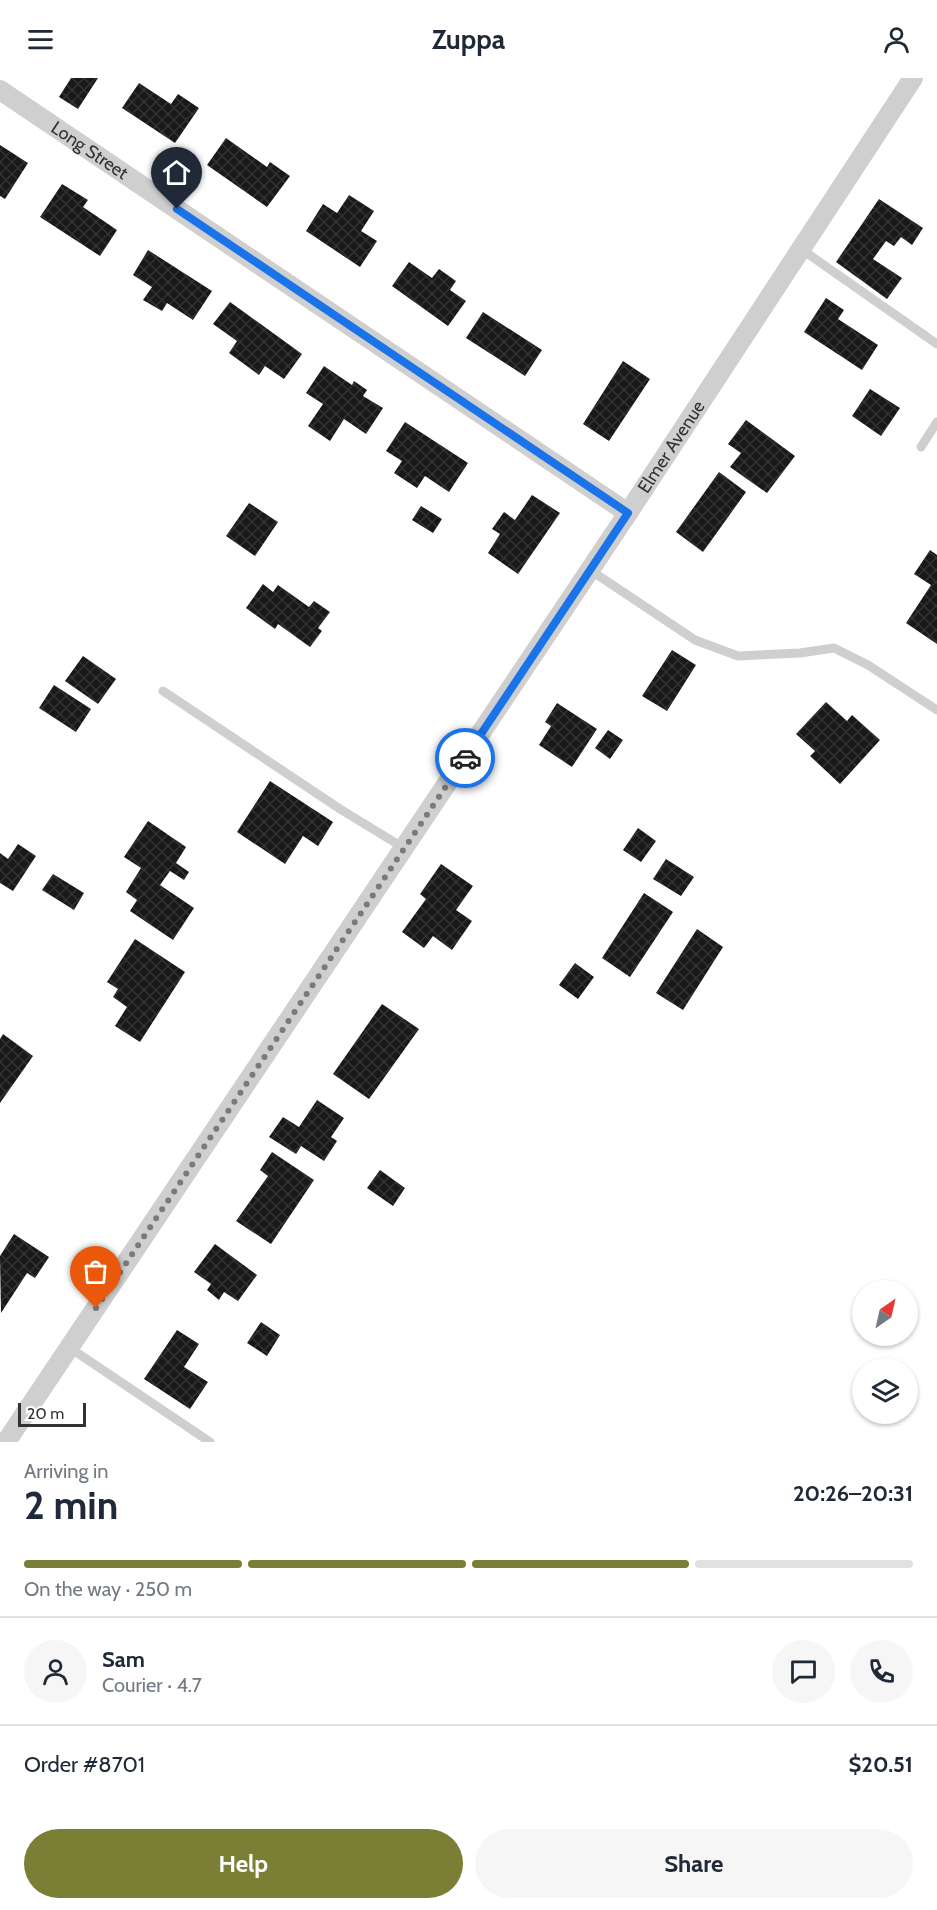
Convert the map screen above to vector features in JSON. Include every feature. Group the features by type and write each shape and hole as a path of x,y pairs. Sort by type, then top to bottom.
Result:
{"street":[{"name":"Elmer Avenue","path":"6,1442 628,513 913,78"},
{"name":"Long Street","path":"0,90 628,513"}],"lane":[{"path":"801,249 937,344"},
{"path":"921,447 937,422"},
{"path":"590,570 695,640 738,656 800,653 834,648 868,665 937,710"},
{"path":"163,690 340,809 404,848"},
{"path":"70,1348 210,1442"}],"building":[{"path":"71,78 98,78 78,109 59,97"},
{"path":"139,83 171,104 178,94 199,108 175,143 122,108"},
{"path":"226,138 267,167 270,162 290,176 267,207 207,165"},
{"path":"0,145 28,163 5,199 0,196"},
{"path":"62,184 88,200 83,207 117,230 100,256 40,217"},
{"path":"349,195 374,211 361,231 377,241 360,267 306,231 323,204 337,213"},
{"path":"879,199 923,228 912,245 901,237 894,246 886,241 873,259 902,278 887,299 836,262"},
{"path":"148,250 212,291 193,320 167,303 162,311 143,300 152,287 133,275"},
{"path":"409,262 432,278 439,269 456,281 450,290 466,301 448,326 392,286"},
{"path":"826,298 844,310 838,319 878,345 862,370 804,332"},
{"path":"230,302 302,354 284,379 265,366 259,375 229,353 237,341 213,324"},
{"path":"483,312 542,350 525,376 466,338"},
{"path":"623,361 650,379 609,441 583,424"},
{"path":"324,366 352,385 354,381 367,390 363,396 383,408 366,434 344,419 330,441 308,426 323,404 306,393"},
{"path":"870,389 900,408 881,436 852,416"},
{"path":"746,420 795,456 767,493 730,467 741,453 728,444"},
{"path":"405,422 468,463 449,492 425,476 417,488 394,473 402,461 386,451"},
{"path":"719,472 746,492 703,552 676,532"},
{"path":"532,495 560,513 518,574 488,553 500,534 492,529 504,512 515,520"},
{"path":"249,503 278,522 255,556 226,536"},
{"path":"421,506 442,519 433,533 412,520"},
{"path":"930,550 937,555 937,644 906,623 931,585 914,574"},
{"path":"263,584 273,592 278,585 309,607 314,601 330,612 318,628 322,631 310,647 278,624 275,629 246,608"},
{"path":"672,650 696,665 667,711 642,696"},
{"path":"83,656 116,679 98,704 65,681"},
{"path":"54,685 91,709 76,732 39,708"},
{"path":"826,702 847,721 852,715 880,740 840,784 810,756 815,751 796,734"},
{"path":"557,703 597,729 572,767 539,745 551,726 545,722"},
{"path":"608,730 623,740 610,759 595,748"},
{"path":"270,781 333,822 318,846 303,836 285,864 237,832"},
{"path":"148,821 186,847 176,863 189,872 184,880 170,871 160,885 194,908 173,940 130,911 137,900 126,892 141,868 124,857"},
{"path":"638,828 656,841 641,862 623,850"},
{"path":"18,844 36,856 13,891 0,883 0,853 8,859"},
{"path":"666,859 694,877 681,896 653,879"},
{"path":"441,864 473,886 456,910 472,921 452,950 433,936 424,948 402,932 426,899 420,894"},
{"path":"53,874 84,893 74,910 42,890"},
{"path":"644,893 673,912 630,977 602,958"},
{"path":"697,929 723,947 683,1010 656,993"},
{"path":"135,939 185,972 140,1042 115,1026 127,1007 113,997 118,989 107,982"},
{"path":"575,963 594,977 578,999 559,985"},
{"path":"382,1004 419,1029 369,1099 333,1074"},
{"path":"3,1034 33,1056 0,1103 0,1039"},
{"path":"317,1100 344,1118 331,1137 337,1141 324,1161 301,1146 296,1154 269,1137 283,1117 299,1127"},
{"path":"272,1152 314,1180 271,1244 236,1221 268,1176 260,1170"},
{"path":"380,1170 405,1188 393,1206 367,1188"},
{"path":"14,1234 49,1257 35,1278 27,1273 1,1313 0,1256"},
{"path":"215,1244 257,1275 238,1301 224,1292 219,1300 207,1290 211,1284 194,1272"},
{"path":"261,1322 280,1335 267,1356 247,1343"},
{"path":"177,1330 199,1344 184,1367 208,1382 190,1409 144,1379"}],"way so far":[{"path":"96,1308 465,758"}],"route":[{"path":"177,209 628,513 465,758"}]}
